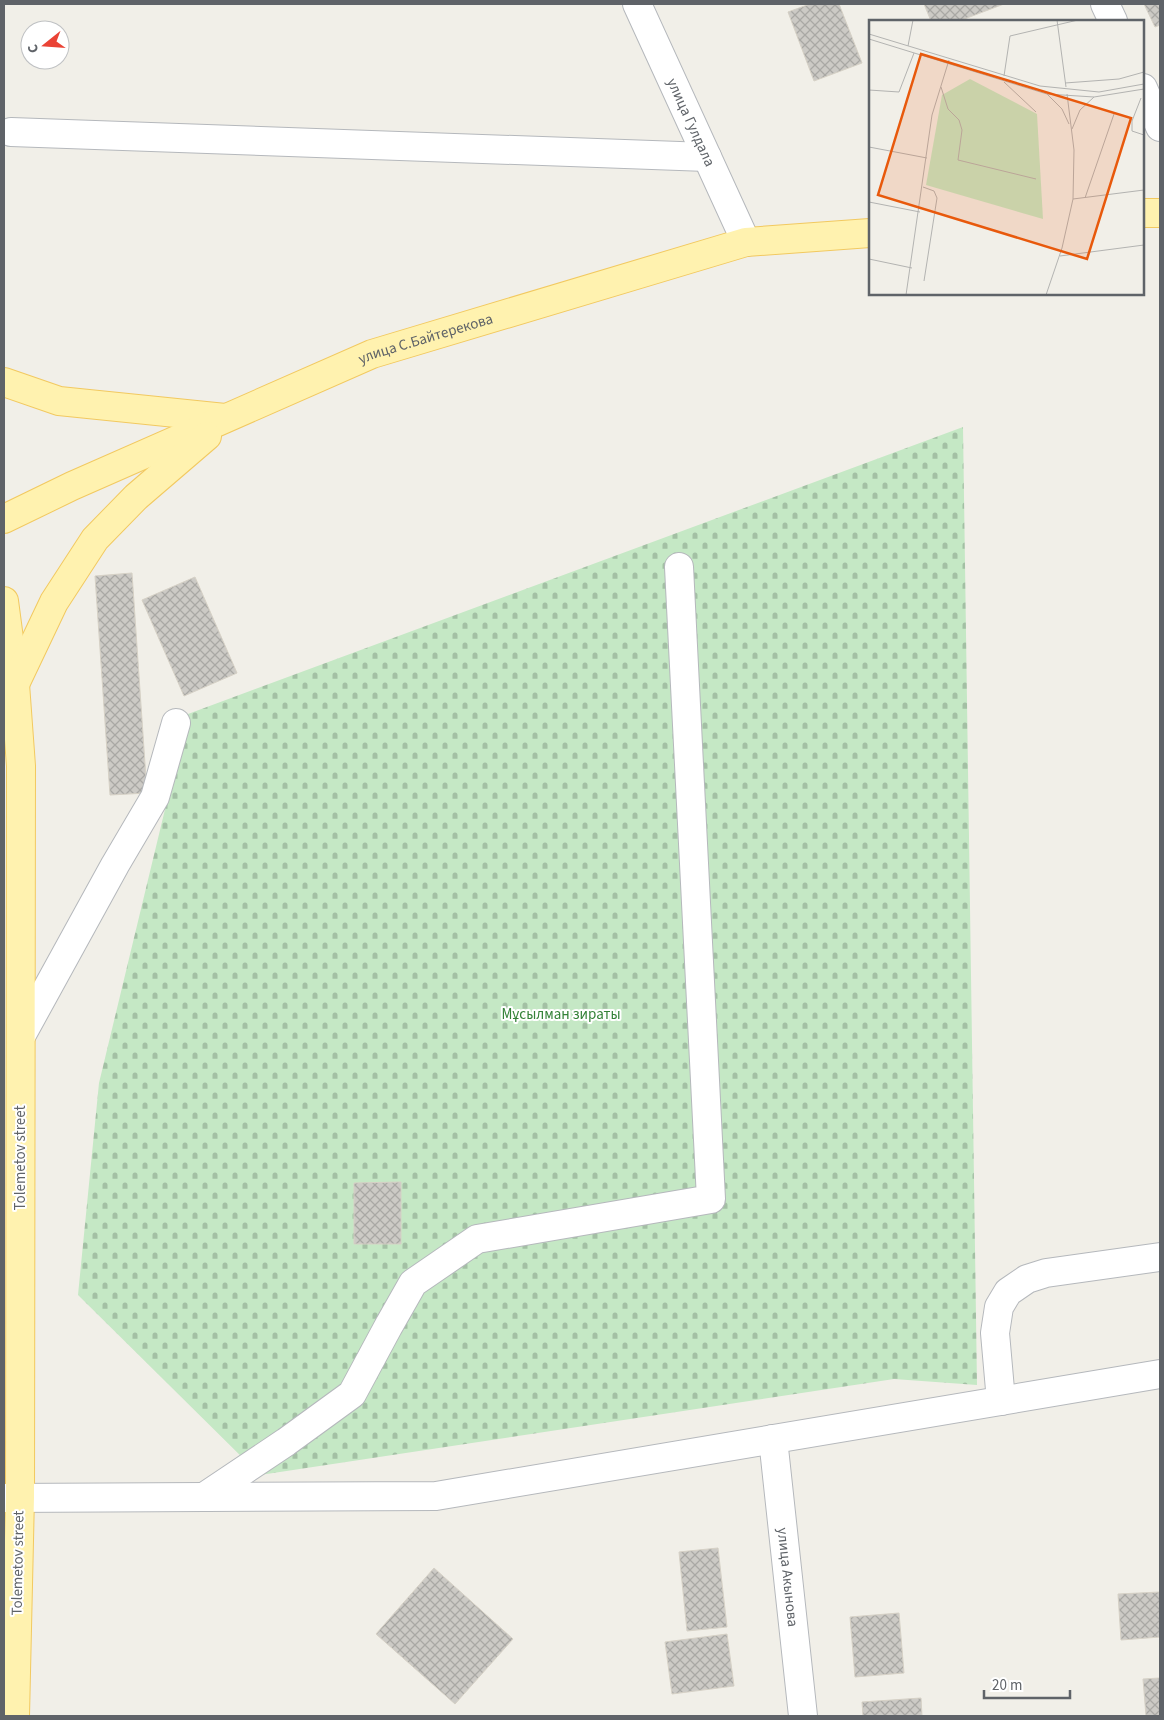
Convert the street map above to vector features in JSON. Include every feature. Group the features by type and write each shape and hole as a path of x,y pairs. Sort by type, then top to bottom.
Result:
{"main road":[{"path":"1144,213 1160,213"},
{"name":"улица С.Байтерекова","path":"4,518 72,486 372,354 746,242 869,232"},
{"path":"4,382 60,401 227,418"},
{"path":"15,684 54,602 94,539 136,497 227,418"},
{"name":"Tolemetov street","path":"4,601 15,684 21,766 21,1036 12,1498 15,1716"}],"street":[{"name":"улица Гулдала","path":"637,4 746,242"},
{"path":"1105,4 1113,20"},
{"path":"1144,90 1160,127"},
{"path":"11,132 707,157"},
{"path":"204,1498 352,1394 388,1326 414,1283 477,1239 711,1199 679,567"},
{"path":"21,1036 115,865 155,797 176,723"},
{"path":"1001,1401 995,1333 999,1307 1008,1292 1027,1279 1046,1273 1160,1257"},
{"path":"12,1498 436,1496 1160,1374"},
{"name":"улица Акынова","path":"773,1439 803,1716"}],"green space":[{"name":"Мұсылман зираты","path":"963,427 977,1385 894,1379 260,1475 78,1295 99,1083 188,714"}],"building":[{"path":"810,4 839,4 862,63 814,81 788,12"},
{"path":"924,4 1004,4 962,20 931,20"},
{"path":"1144,4 1160,4 1160,25 1155,27"},
{"path":"132,573 147,793 110,795 95,576"},
{"path":"195,577 237,673 184,696 142,600"},
{"path":"401,1182 401,1244 354,1244 354,1183"},
{"path":"718,1548 727,1627 687,1631 679,1552"},
{"path":"434,1568 513,1639 455,1704 376,1634"},
{"path":"1160,1592 1160,1637 1121,1640 1118,1594"},
{"path":"899,1613 904,1673 855,1677 850,1617"},
{"path":"727,1634 734,1686 672,1694 665,1642"},
{"path":"1160,1678 1160,1716 1146,1716 1143,1679"},
{"path":"921,1698 922,1716 863,1716 862,1702"}]}
